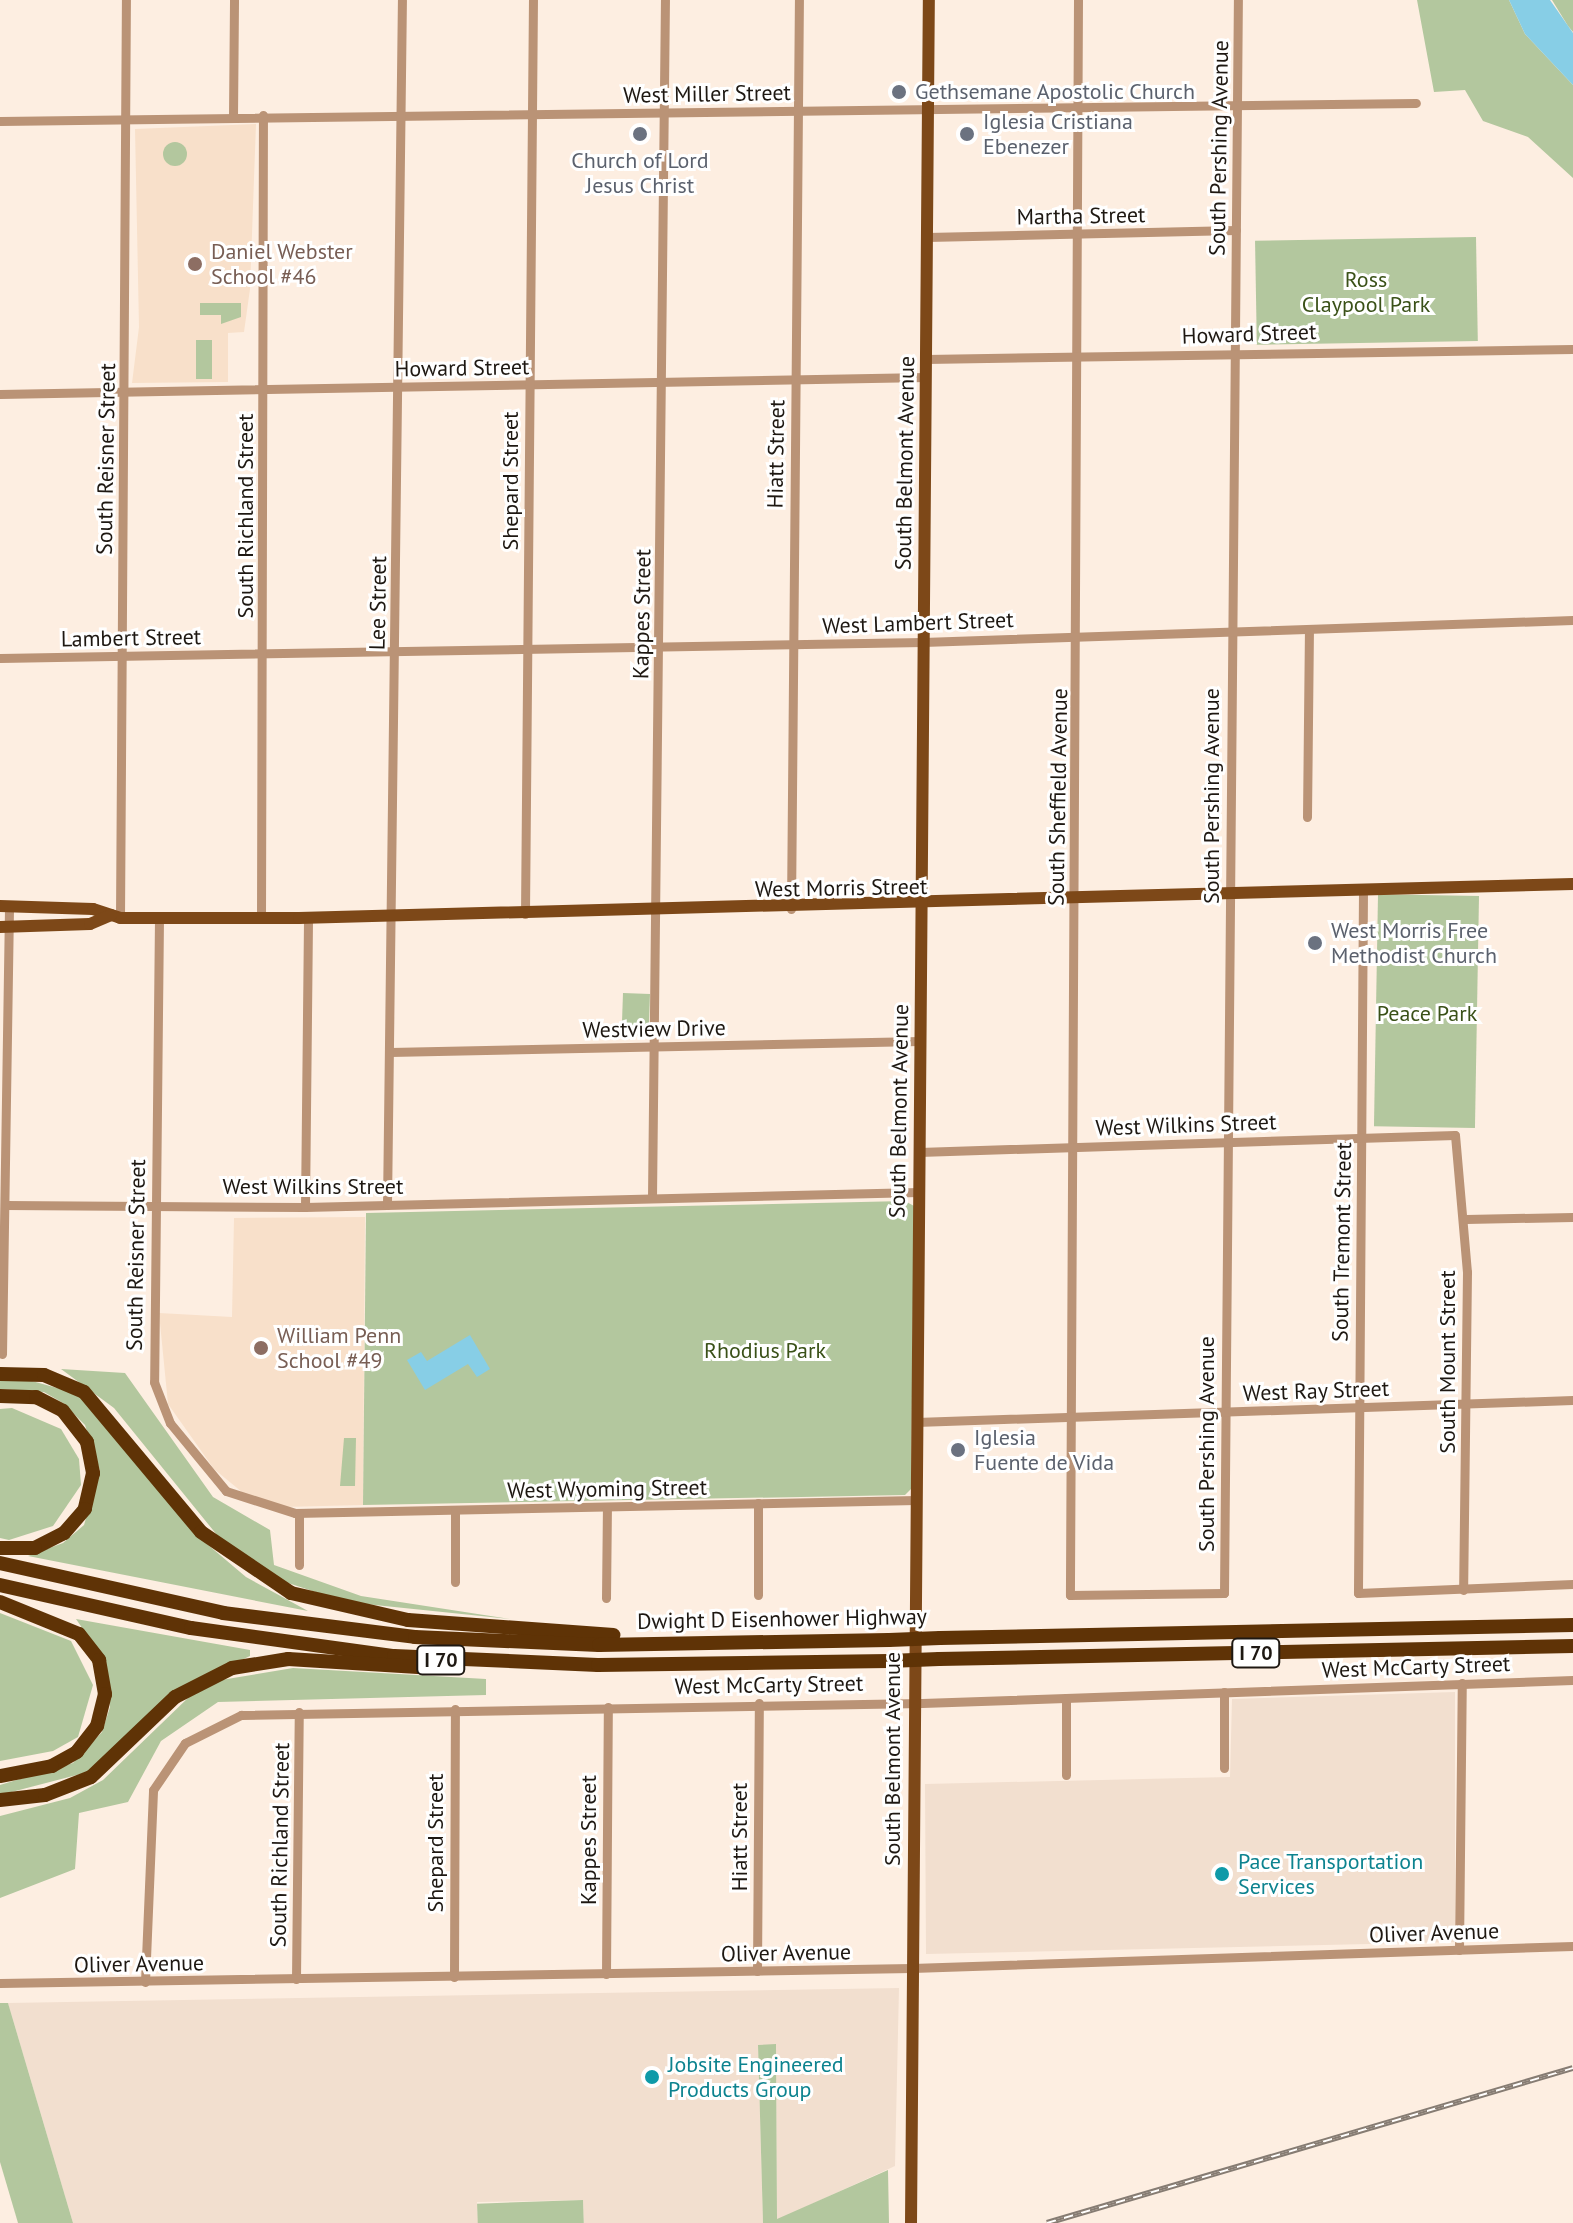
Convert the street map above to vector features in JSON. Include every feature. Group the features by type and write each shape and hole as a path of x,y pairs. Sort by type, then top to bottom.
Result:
{"highway":[{"path":"0,1374 38,1373 84,1392 208,1538 260,1577 310,1600 478,1628 757,1642"},
{"path":"0,1396 36,1397 63,1411 87,1442 93,1473 85,1509 64,1533 35,1548 0,1548"},
{"name":"Dwight D Eisenhower Highway","path":"0,1563 188,1606 376,1633 538,1644 889,1640 1573,1625"},
{"name":"Dwight D Eisenhower Highway","path":"0,1585 260,1640 541,1665 889,1661 1573,1646"},
{"path":"0,1602 79,1634 99,1660 105,1688 97,1726 77,1752 52,1766 1,1776"},
{"path":"0,1808 97,1774 175,1697 244,1664 541,1665"},
{"path":"0,1800 22,1800"}],"main road":[{"name":"South Belmont Avenue","path":"911,2223 929,0"},
{"name":"West Morris Street","path":"4,906 116,916 261,919 921,906 1573,884"},
{"name":"West Morris Street","path":"4,927 90,924 116,916"}],"street":[{"name":"South Reisner Street","path":"116,916 125,392 126,0"},
{"path":"233,116 234,0"},
{"name":"Lee Street","path":"387,1205 393,916 402,0"},
{"name":"Shepard Street","path":"525,914 533,0"},
{"name":"Kappes Street","path":"652,1198 665,0"},
{"name":"Hiatt Street","path":"791,909 799,0"},
{"name":"South Sheffield Avenue","path":"1070,1595 1078,0"},
{"name":"South Pershing Avenue","path":"1070,1595 1224,1593 1238,0"},
{"name":"West Miller Street","path":"0,121 263,115 532,115 1416,103"},
{"name":"South Richland Street","path":"261,919 263,115"},
{"name":"Martha Street","path":"927,237 1236,230"},
{"name":"Howard Street","path":"926,359 1573,349"},
{"name":"Howard Street","path":"0,394 926,377"},
{"name":"West Lambert Street","path":"263,654 923,642 1573,620"},
{"path":"1307,817 1309,629"},
{"name":"Lambert Street","path":"0,658 263,654"},
{"name":"South Tremont Street","path":"1363,891 1358,1593 1463,1590"},
{"path":"2,1354 4,906"},
{"name":"South Reisner Street","path":"159,918 153,1366 162,1409 226,1491 263,1509 299,1513"},
{"path":"305,1207 308,918"},
{"name":"Westview Drive","path":"390,1052 920,1041"},
{"name":"West Wilkins Street","path":"919,1152 1455,1135"},
{"name":"South Mount Street","path":"1455,1135 1466,1219 1463,1590"},
{"path":"652,1198 919,1192"},
{"name":"West Wilkins Street","path":"5,1205 305,1207 652,1198"},
{"path":"1466,1219 1573,1217"},
{"name":"West Ray Street","path":"916,1422 1573,1400"},
{"name":"West Wyoming Street","path":"299,1513 916,1500"},
{"path":"758,1503 758,1595"},
{"path":"606,1598 607,1507"},
{"path":"455,1510 455,1582"},
{"path":"299,1513 299,1565"},
{"path":"1463,1590 1573,1584"},
{"name":"West McCarty Street","path":"145,1982 151,1798 173,1755 207,1727 253,1713 1066,1698 1573,1680"},
{"path":"1459,1950 1462,1683"},
{"path":"1224,1692 1224,1768"},
{"path":"1066,1698 1066,1775"},
{"name":"Hiatt Street","path":"757,1971 759,1703"},
{"name":"Kappes Street","path":"606,1974 608,1707"},
{"name":"Shepard Street","path":"454,1977 455,1709"},
{"name":"South Richland Street","path":"296,1979 299,1712"},
{"name":"Oliver Avenue","path":"0,1983 912,1968 1573,1946"}],"shaded area":[{"name":"Daniel Webster School #46","path":"256,124 250,289 244,332 228,333 228,382 132,383 139,327 135,129"},
{"name":"William Penn School #49","path":"365,1217 363,1505 283,1507 248,1497 214,1469 168,1404 159,1313 232,1317 234,1218"},
{"path":"1455,1692 1455,1942 926,1954 925,1784 1230,1777 1232,1699"},
{"path":"899,1988 895,2166 777,2220 776,2045 758,2046 763,2223 584,2223 583,2200 477,2202 478,2223 73,2223 8,2003"}],"green space":[{"path":"1417,0 1509,0 1525,34 1573,85 1573,178 1528,137 1483,121 1465,90 1434,92"},
{"path":"1552,0 1573,0 1573,32 1568,26"},
{"path":"175,142 184,145 187,154 184,163 175,166 166,163 163,154 166,145"},
{"name":"Ross Claypool Park","path":"1476,237 1478,341 1257,345 1255,241"},
{"path":"200,303 241,303 241,317 221,324 221,315 200,315"},
{"path":"196,340 212,340 212,379 196,379"},
{"name":"Peace Park","path":"1378,894 1479,896 1475,1128 1374,1126"},
{"path":"623,993 650,994 649,1036 622,1035"},
{"name":"Rhodius Park","path":"905,1201 914,1206 911,1489 905,1495 363,1505 366,1213"},
{"path":"61,1369 125,1373 213,1497 270,1530 274,1565 361,1596 510,1619 346,1602 282,1581 217,1535 114,1408"},
{"path":"21,1378 79,1394 194,1533 246,1577 308,1611 28,1556 63,1543 84,1525 100,1471 85,1425 63,1403 44,1392 0,1389 0,1381"},
{"path":"12,1408 61,1429 79,1459 81,1485 53,1526 9,1540 0,1538 0,1409"},
{"path":"344,1438 356,1438 355,1486 340,1486"},
{"path":"0,1613 71,1641 93,1685 78,1737 53,1751 0,1761"},
{"path":"76,1619 250,1650 250,1656 169,1694 92,1771 0,1795 0,1785 73,1763 102,1732 110,1707 106,1663"},
{"path":"293,1668 486,1679 486,1695 218,1702 161,1741 128,1802 79,1813 75,1869 0,1898 0,1816 70,1798 103,1780 190,1696 221,1680"},
{"path":"0,2003 8,2003 73,2223 18,2223 0,2162"},
{"path":"776,2044 777,2219 888,2170 889,2223 763,2223 758,2045"},
{"path":"583,2200 584,2223 478,2223 477,2204"}],"water":[{"path":"1509,0 1550,0 1573,33 1573,85 1525,34"},
{"path":"470,1335 490,1369 477,1377 468,1364 425,1390 407,1360 421,1352 427,1361"}],"railway":[{"path":"1047,2223 1573,2068"}],"place":[{"name":"Gethsemane Apostolic Church","path":"899,92"},
{"name":"Church of Lord Jesus Christ","path":"640,134"},
{"name":"Iglesia Cristiana Ebenezer","path":"967,134"},
{"name":"Daniel Webster School #46","path":"195,264"},
{"name":"West Morris Free Methodist Church","path":"1315,943"},
{"name":"William Penn School #49","path":"261,1348"},
{"name":"Iglesia Fuente de Vida","path":"958,1450"},
{"name":"Pace Transportation Services","path":"1222,1874"},
{"name":"Jobsite Engineered Products Group","path":"652,2077"}]}
